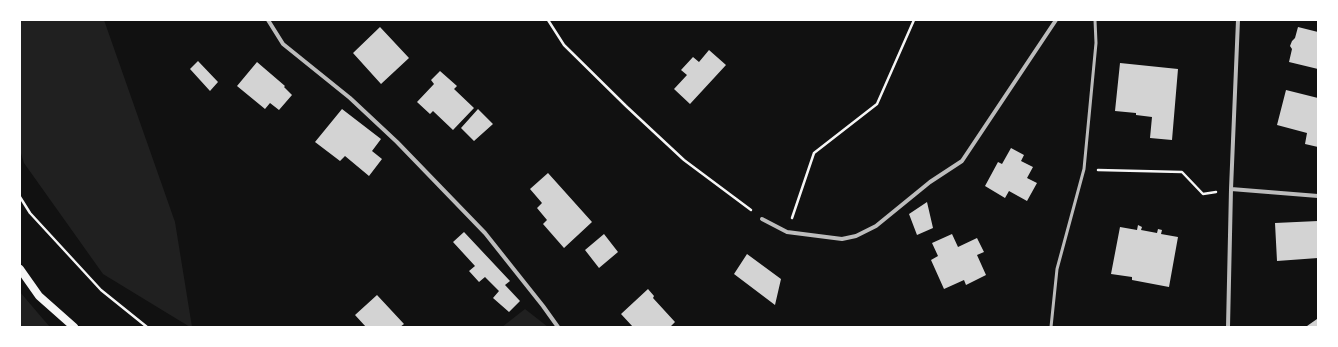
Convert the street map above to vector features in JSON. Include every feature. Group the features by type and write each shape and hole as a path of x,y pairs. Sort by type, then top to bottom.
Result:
{"main road":[{"path":"20,269 39,296 74,327"}],"street":[{"path":"268,20 283,44 350,98 397,142 485,233 558,327"},
{"path":"762,219 787,232 842,239 856,236 876,226 930,182 962,161 1056,20"},
{"path":"1228,327 1231,189 1238,20"},
{"path":"1231,189 1318,196"}],"lane":[{"path":"1051,327 1057,268 1084,169 1096,43 1095,20"}],"path":[{"path":"548,20 564,45 684,160 762,219"},
{"path":"787,232 814,153 877,104 914,20"},
{"path":"1084,169 1182,172 1203,194 1231,189"},
{"path":"20,198 30,213 101,290 147,327"}],"shaded area":[{"path":"20,20 104,20 175,222 192,327 103,274 24,163 20,150"},
{"path":"20,292 43,319 50,327 20,327"},
{"path":"525,309 548,327 502,327"}],"building":[{"path":"380,27 409,58 381,84 353,53"},
{"path":"1298,27 1318,32 1318,69 1289,62 1292,49 1290,46 1295,38"},
{"path":"709,50 726,65 690,104 674,89 687,75 681,70 693,57 699,62"},
{"path":"198,61 218,82 210,91 190,69"},
{"path":"257,62 285,86 284,87 292,95 279,110 270,103 265,109 237,86"},
{"path":"1120,63 1178,69 1172,140 1150,138 1152,117 1136,115 1136,113 1115,111"},
{"path":"440,71 457,86 454,89 474,108 453,130 433,111 430,114 417,102 434,84 431,80"},
{"path":"1286,90 1318,98 1318,147 1305,144 1307,133 1277,125"},
{"path":"342,109 381,139 372,151 382,159 369,176 345,156 340,161 315,142"},
{"path":"478,109 493,124 474,141 461,128"},
{"path":"1011,148 1024,155 1021,161 1033,167 1027,178 1037,183 1027,201 1009,191 1005,198 985,186 998,162 1002,164"},
{"path":"548,173 592,222 564,248 543,224 547,220 537,208 542,203 530,189"},
{"path":"927,202 933,228 917,235 909,214"},
{"path":"1318,221 1318,258 1277,261 1275,223"},
{"path":"1138,225 1142,227 1141,230 1157,233 1158,229 1162,230 1161,234 1178,237 1169,287 1132,280 1132,277 1111,274 1120,227 1137,230"},
{"path":"464,232 510,281 505,285 520,301 509,312 493,298 499,291 485,277 479,282 469,271 475,266 453,242"},
{"path":"604,234 618,252 599,268 585,250"},
{"path":"952,234 958,247 977,238 984,252 977,255 986,275 966,285 964,280 944,289 931,260 938,256 932,243"},
{"path":"747,254 781,279 775,305 734,274"},
{"path":"648,289 654,296 653,298 675,322 670,327 633,327 621,314"},
{"path":"377,295 404,324 400,327 366,327 355,315"},
{"path":"1317,319 1318,327 1307,326"}]}
